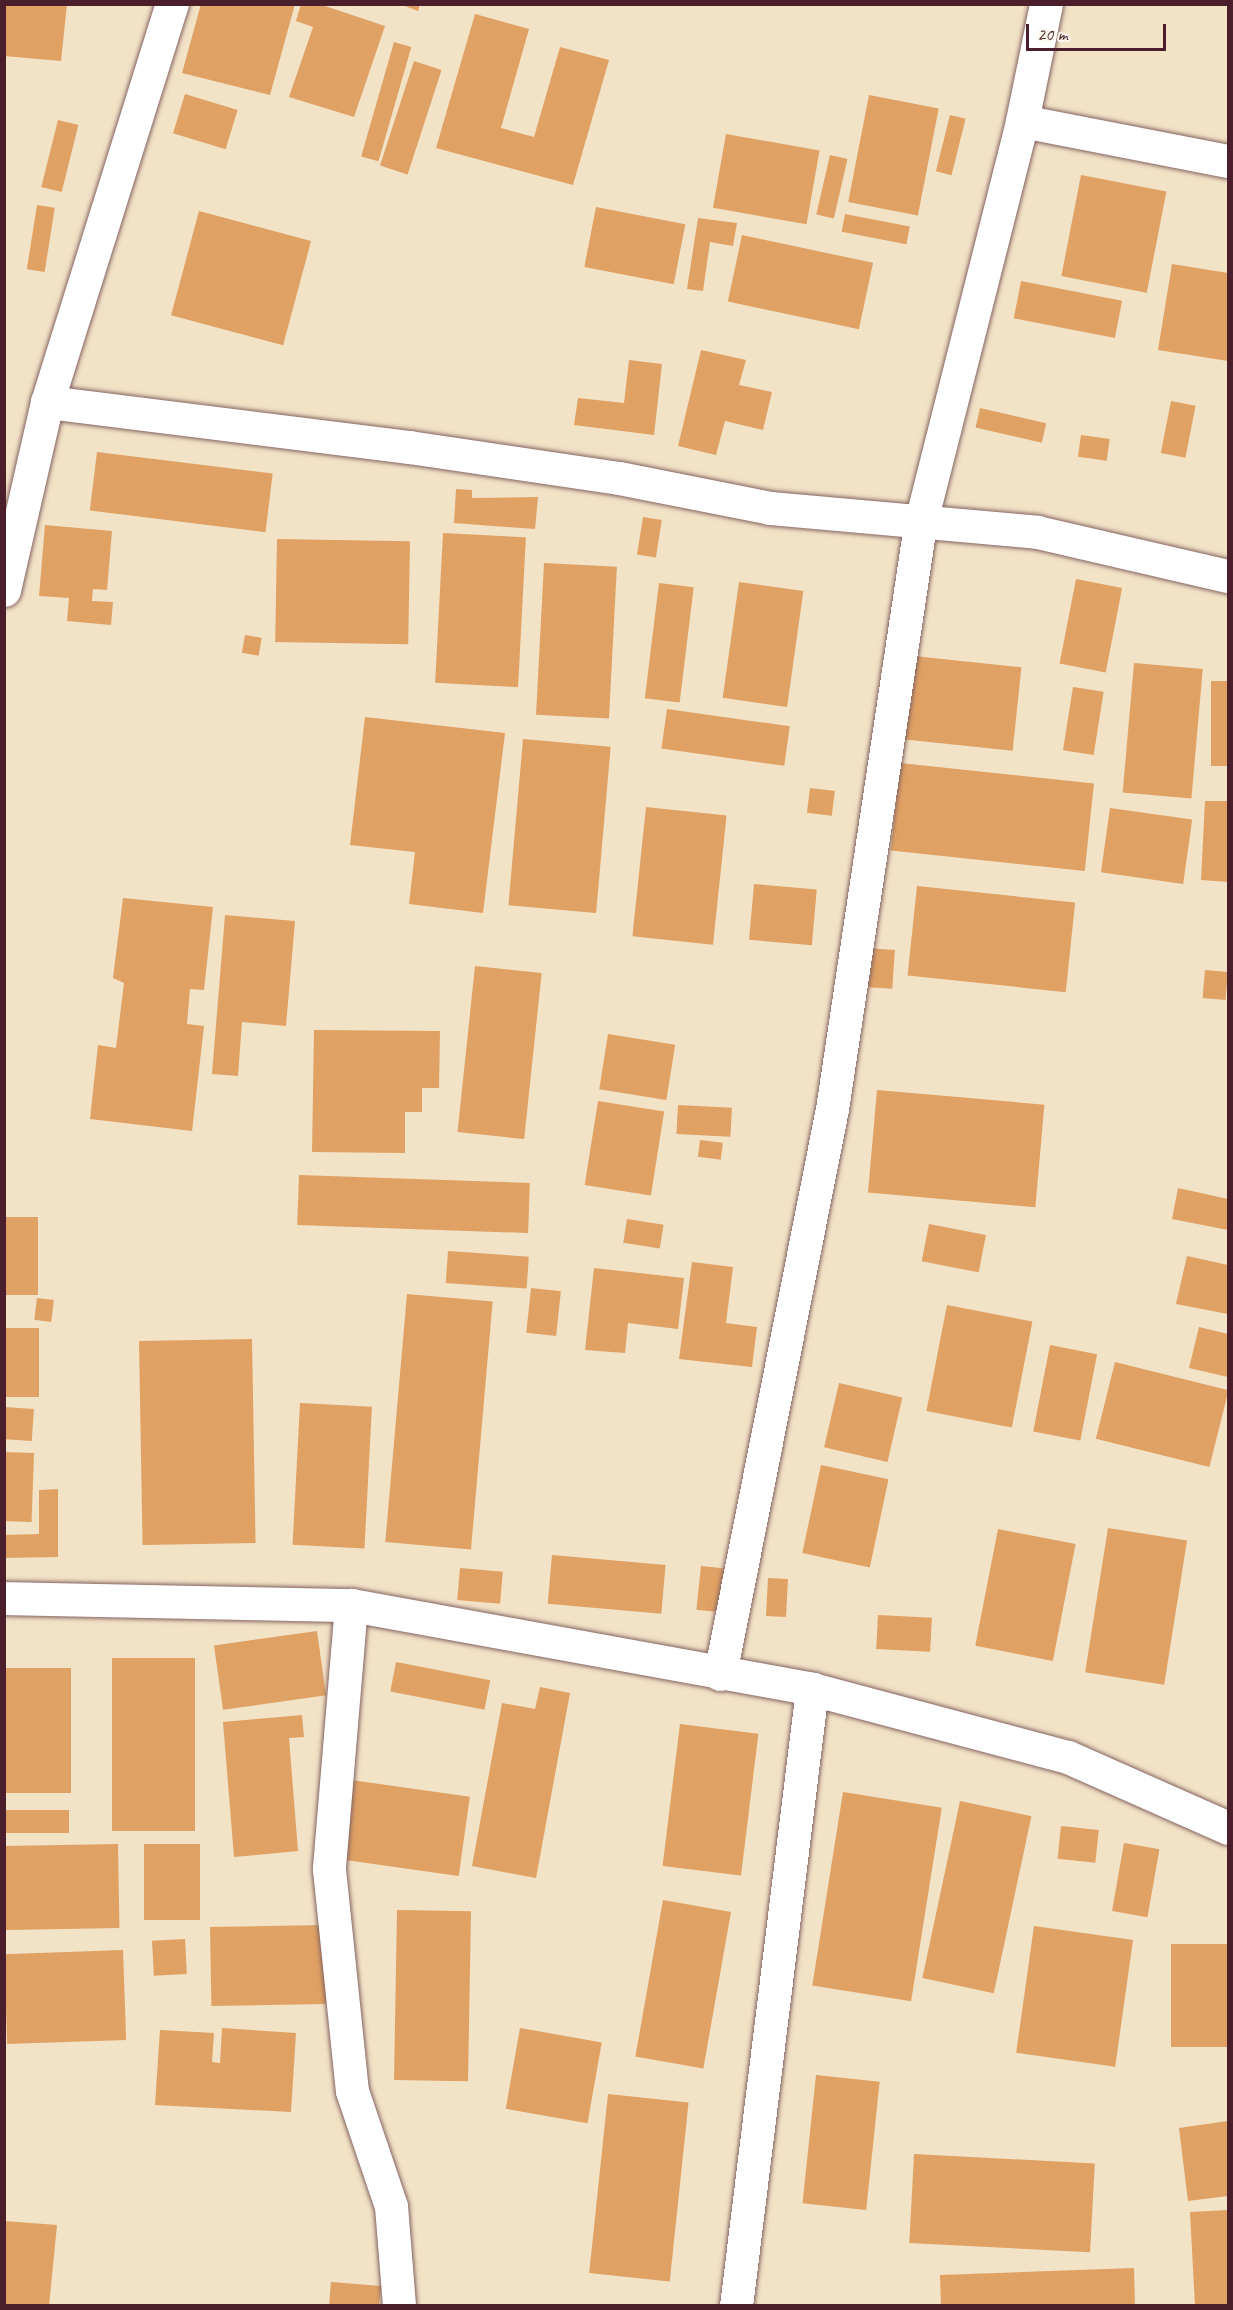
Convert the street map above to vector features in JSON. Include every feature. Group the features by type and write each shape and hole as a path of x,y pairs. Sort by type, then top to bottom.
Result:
{"street":[{"path":"4,590 47,402 172,4"},
{"path":"720,1674 832,1109 920,525 1022,121 1046,4"},
{"path":"1022,121 1228,161"},
{"path":"47,402 410,447 619,477 770,508 920,525 1037,532 1228,576"},
{"path":"4,1598 351,1605 812,1689 1068,1757 1228,1828"},
{"path":"351,1605 329,1869 352,2091 391,2206 399,2306"},
{"path":"736,2306 812,1689"}],"building":[{"path":"4,4 67,4 61,61 4,56"},
{"path":"201,4 295,4 270,95 182,73"},
{"path":"301,4 319,4 385,26 354,117 289,97 313,27 296,21"},
{"path":"400,4 420,4 418,11"},
{"path":"475,14 529,29 501,128 534,137 560,47 609,60 573,185 436,148"},
{"path":"394,42 411,47 379,161 361,156"},
{"path":"414,61 442,70 408,175 380,166"},
{"path":"185,94 238,110 226,149 173,133"},
{"path":"869,95 939,109 918,216 848,202"},
{"path":"950,115 966,119 951,175 936,171"},
{"path":"58,120 78,125 62,192 41,187"},
{"path":"726,134 820,150 807,224 713,208"},
{"path":"830,155 848,159 834,218 816,214"},
{"path":"1081,175 1166,192 1147,293 1061,276"},
{"path":"37,205 55,208 45,272 27,269"},
{"path":"596,207 685,224 674,284 584,267"},
{"path":"199,211 311,241 283,345 171,315"},
{"path":"845,214 910,227 906,244 842,232"},
{"path":"698,218 737,223 733,246 710,242 703,291 687,289"},
{"path":"742,235 873,263 859,329 728,302"},
{"path":"1172,264 1228,273 1228,361 1158,350"},
{"path":"1021,281 1122,301 1115,338 1014,318"},
{"path":"701,350 746,360 739,385 772,392 763,430 725,421 716,455 678,446"},
{"path":"629,360 662,364 654,435 574,425 578,398 624,403"},
{"path":"1171,401 1196,406 1185,458 1161,453"},
{"path":"980,408 1046,423 1042,443 976,427"},
{"path":"1081,435 1110,439 1107,461 1078,457"},
{"path":"97,452 273,474 265,532 90,511"},
{"path":"456,489 472,490 472,498 538,497 535,529 454,523"},
{"path":"643,517 662,520 656,558 637,555"},
{"path":"45,525 112,531 107,590 93,589 92,601 113,602 111,625 67,621 69,598 39,596"},
{"path":"443,533 526,537 518,687 435,683"},
{"path":"277,539 410,541 408,644 275,642"},
{"path":"544,563 617,567 609,719 536,715"},
{"path":"1076,579 1122,588 1106,672 1060,663"},
{"path":"739,582 803,591 787,707 723,698"},
{"path":"659,583 694,587 680,702 645,698"},
{"path":"245,635 262,638 259,656 242,653"},
{"path":"914,656 1021,667 1013,751 905,740"},
{"path":"1134,663 1203,669 1191,799 1123,793"},
{"path":"1211,681 1228,681 1228,766 1211,766"},
{"path":"1073,687 1104,692 1094,755 1063,750"},
{"path":"667,709 790,726 784,766 661,749"},
{"path":"365,717 505,733 483,913 409,904 415,852 350,845"},
{"path":"523,739 611,747 596,913 508,905"},
{"path":"900,763 1094,783 1085,871 891,851"},
{"path":"810,788 835,791 832,816 807,813"},
{"path":"1205,801 1228,801 1228,882 1201,880"},
{"path":"646,807 727,815 713,945 632,936"},
{"path":"1110,808 1192,820 1183,884 1101,872"},
{"path":"754,884 817,889 812,945 749,940"},
{"path":"917,886 1075,903 1066,992 908,976"},
{"path":"123,898 213,907 204,990 190,989 187,1024 204,1026 192,1131 90,1119 98,1045 116,1048 124,983 113,978"},
{"path":"225,915 295,921 286,1026 242,1022 238,1076 212,1074"},
{"path":"867,948 895,950 892,989 864,987"},
{"path":"475,966 542,973 524,1139 458,1132"},
{"path":"1205,970 1228,972 1225,1000 1203,998"},
{"path":"314,1030 440,1031 439,1088 422,1088 422,1112 405,1112 405,1153 312,1152"},
{"path":"608,1034 675,1045 666,1100 599,1089"},
{"path":"877,1090 1044,1105 1035,1207 868,1193"},
{"path":"598,1101 664,1111 651,1195 585,1185"},
{"path":"678,1105 732,1108 730,1137 676,1134"},
{"path":"700,1140 723,1143 721,1160 698,1157"},
{"path":"299,1175 530,1183 528,1233 297,1225"},
{"path":"1178,1188 1228,1199 1228,1230 1172,1219"},
{"path":"4,1217 38,1217 38,1295 4,1295"},
{"path":"627,1219 664,1225 660,1248 623,1243"},
{"path":"929,1224 986,1235 979,1272 922,1261"},
{"path":"448,1251 529,1257 527,1289 446,1283"},
{"path":"1187,1256 1228,1265 1228,1314 1176,1304"},
{"path":"692,1262 733,1267 726,1323 757,1327 752,1367 679,1359"},
{"path":"594,1268 684,1278 678,1329 628,1323 625,1353 585,1350"},
{"path":"531,1288 561,1291 556,1336 526,1333"},
{"path":"407,1294 493,1301 471,1550 385,1542"},
{"path":"37,1298 54,1300 51,1322 34,1320"},
{"path":"947,1305 1032,1322 1012,1428 926,1411"},
{"path":"1199,1327 1228,1334 1228,1377 1189,1368"},
{"path":"4,1328 39,1328 39,1397 4,1397"},
{"path":"252,1339 256,1543 143,1545 139,1341"},
{"path":"1050,1345 1097,1354 1080,1441 1033,1431"},
{"path":"1115,1362 1228,1390 1209,1467 1096,1439"},
{"path":"839,1383 902,1398 887,1462 824,1447"},
{"path":"300,1403 372,1407 364,1549 293,1545"},
{"path":"4,1407 34,1409 32,1441 4,1439"},
{"path":"4,1452 34,1453 32,1522 4,1521"},
{"path":"821,1465 888,1479 870,1567 802,1553"},
{"path":"58,1489 58,1557 4,1558 4,1535 39,1534 39,1490"},
{"path":"1108,1528 1187,1541 1164,1685 1085,1672"},
{"path":"998,1529 1076,1544 1053,1661 975,1646"},
{"path":"552,1555 666,1565 661,1614 548,1604"},
{"path":"701,1566 730,1569 725,1613 696,1610"},
{"path":"460,1568 503,1572 500,1604 457,1600"},
{"path":"768,1578 788,1579 786,1617 766,1616"},
{"path":"878,1615 932,1618 930,1652 876,1649"},
{"path":"317,1631 326,1695 223,1710 214,1645"},
{"path":"112,1658 195,1658 195,1831 112,1831"},
{"path":"396,1662 490,1680 485,1710 390,1691"},
{"path":"4,1668 71,1668 71,1793 4,1793"},
{"path":"540,1687 570,1693 536,1878 472,1866 502,1703 535,1709"},
{"path":"302,1715 304,1737 289,1738 298,1851 234,1857 223,1722"},
{"path":"680,1724 758,1734 741,1876 663,1866"},
{"path":"351,1780 470,1797 459,1876 340,1859"},
{"path":"843,1792 942,1808 911,2001 812,1986"},
{"path":"960,1801 1031,1816 994,1993 922,1978"},
{"path":"4,1810 69,1810 69,1833 4,1833"},
{"path":"1061,1826 1099,1830 1095,1863 1058,1859"},
{"path":"1124,1843 1159,1849 1147,1917 1112,1911"},
{"path":"118,1844 119,1928 5,1930 4,1846"},
{"path":"144,1844 200,1844 200,1920 144,1920"},
{"path":"663,1900 731,1912 703,2069 635,2057"},
{"path":"397,1910 471,1911 468,2081 394,2080"},
{"path":"325,1925 326,2004 211,2006 210,1927"},
{"path":"1034,1926 1133,1940 1115,2067 1016,2053"},
{"path":"185,1939 187,1974 154,1976 152,1941"},
{"path":"1171,1944 1228,1944 1228,2047 1171,2047"},
{"path":"123,1950 126,2040 7,2044 4,1954"},
{"path":"222,2028 296,2033 291,2112 155,2105 160,2030 214,2033 212,2062 220,2063"},
{"path":"520,2028 602,2042 587,2123 506,2109"},
{"path":"816,2075 880,2082 866,2210 803,2203"},
{"path":"608,2094 689,2102 670,2281 589,2273"},
{"path":"1228,2121 1228,2196 1188,2201 1179,2128"},
{"path":"914,2154 1095,2163 1090,2252 909,2243"},
{"path":"1228,2210 1228,2306 1195,2306 1190,2212"},
{"path":"4,2221 57,2225 49,2306 4,2306"},
{"path":"1134,2268 1135,2306 941,2306 940,2275"},
{"path":"331,2282 381,2286 379,2306 329,2306"}]}
